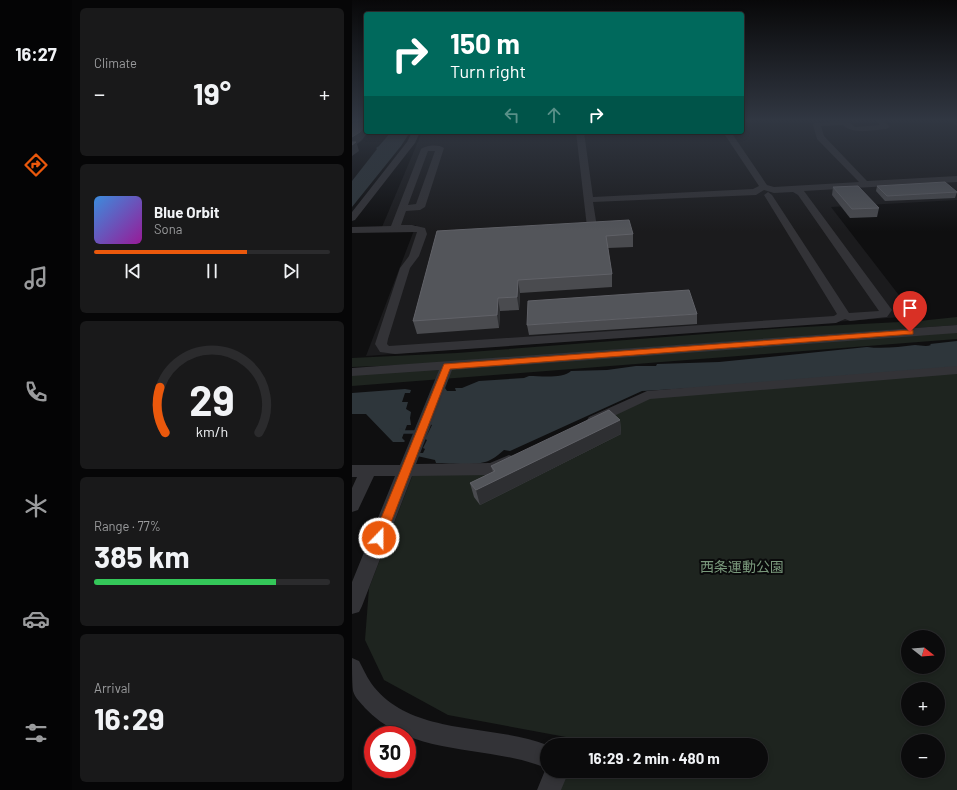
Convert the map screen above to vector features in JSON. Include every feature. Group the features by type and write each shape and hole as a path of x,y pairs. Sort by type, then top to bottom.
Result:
{"street":[{"path":"352,218 400,157"},
{"path":"395,228 422,157"},
{"path":"403,208 420,207 437,157"},
{"path":"583,157 592,227"},
{"path":"743,157 842,308 844,315"},
{"path":"839,157 864,184 898,186 957,184"},
{"path":"588,200 957,179"},
{"path":"352,230 395,228 422,230 414,256 405,268 384,332 381,344 385,348 403,349 836,318 844,315 850,317 883,314 886,310 801,193 793,188"},
{"path":"352,372 957,329"},
{"path":"352,606 447,366"},
{"path":"584,425 647,395 957,370"},
{"path":"352,471 492,469 520,455"},
{"path":"352,506 368,471"},
{"path":"352,668 363,690 380,708 408,725 435,734 530,750 540,754"},
{"path":"549,790 553,778"}],"shaded area":[{"path":"371,157 392,157 352,207 352,181"},
{"path":"412,157 957,157 957,200 831,207 915,316 366,356 416,225 382,227"},
{"path":"957,341 957,367 642,391 510,451 504,450 495,457 481,463 436,463 435,460 417,456 418,453 423,453 425,449 423,448 427,440 425,439 432,425 429,424 442,388 445,388 447,391 456,391 455,388 462,388 479,381 524,378 529,376 557,376 567,374 571,371 607,370 636,366 656,366 657,364 719,362 867,347 885,348 915,345 927,346 931,345 930,344"},
{"path":"405,389 411,390 410,393 405,393 402,402 408,402 406,409 411,412 411,425 407,425 402,438 405,441 404,442 393,442 366,414 352,414 352,393"}],"green space":[{"path":"957,317 957,325 407,365 352,367 352,358 457,353 785,328 919,321"},
{"path":"957,331 957,339 352,386 352,373"},
{"name":"西条運動公園","path":"957,371 957,790 559,790 564,778 768,778 768,738 566,738 448,715 384,680 365,640 369,588 413,474 493,472 648,397"}],"building":[{"path":"945,182 957,192 887,196 877,186"},
{"path":"858,186 879,208 852,209 833,187"},
{"path":"629,220 633,234 606,236 612,274 518,280 517,297 498,298 497,315 413,321 437,231"},
{"path":"689,290 697,314 527,325 528,301"},
{"path":"609,410 620,420 476,490 470,483 495,471 491,466"}],"waterway":[{"path":"401,430 404,432 417,432"}],"route":[{"path":"379,538 447,366 910,332"}]}
